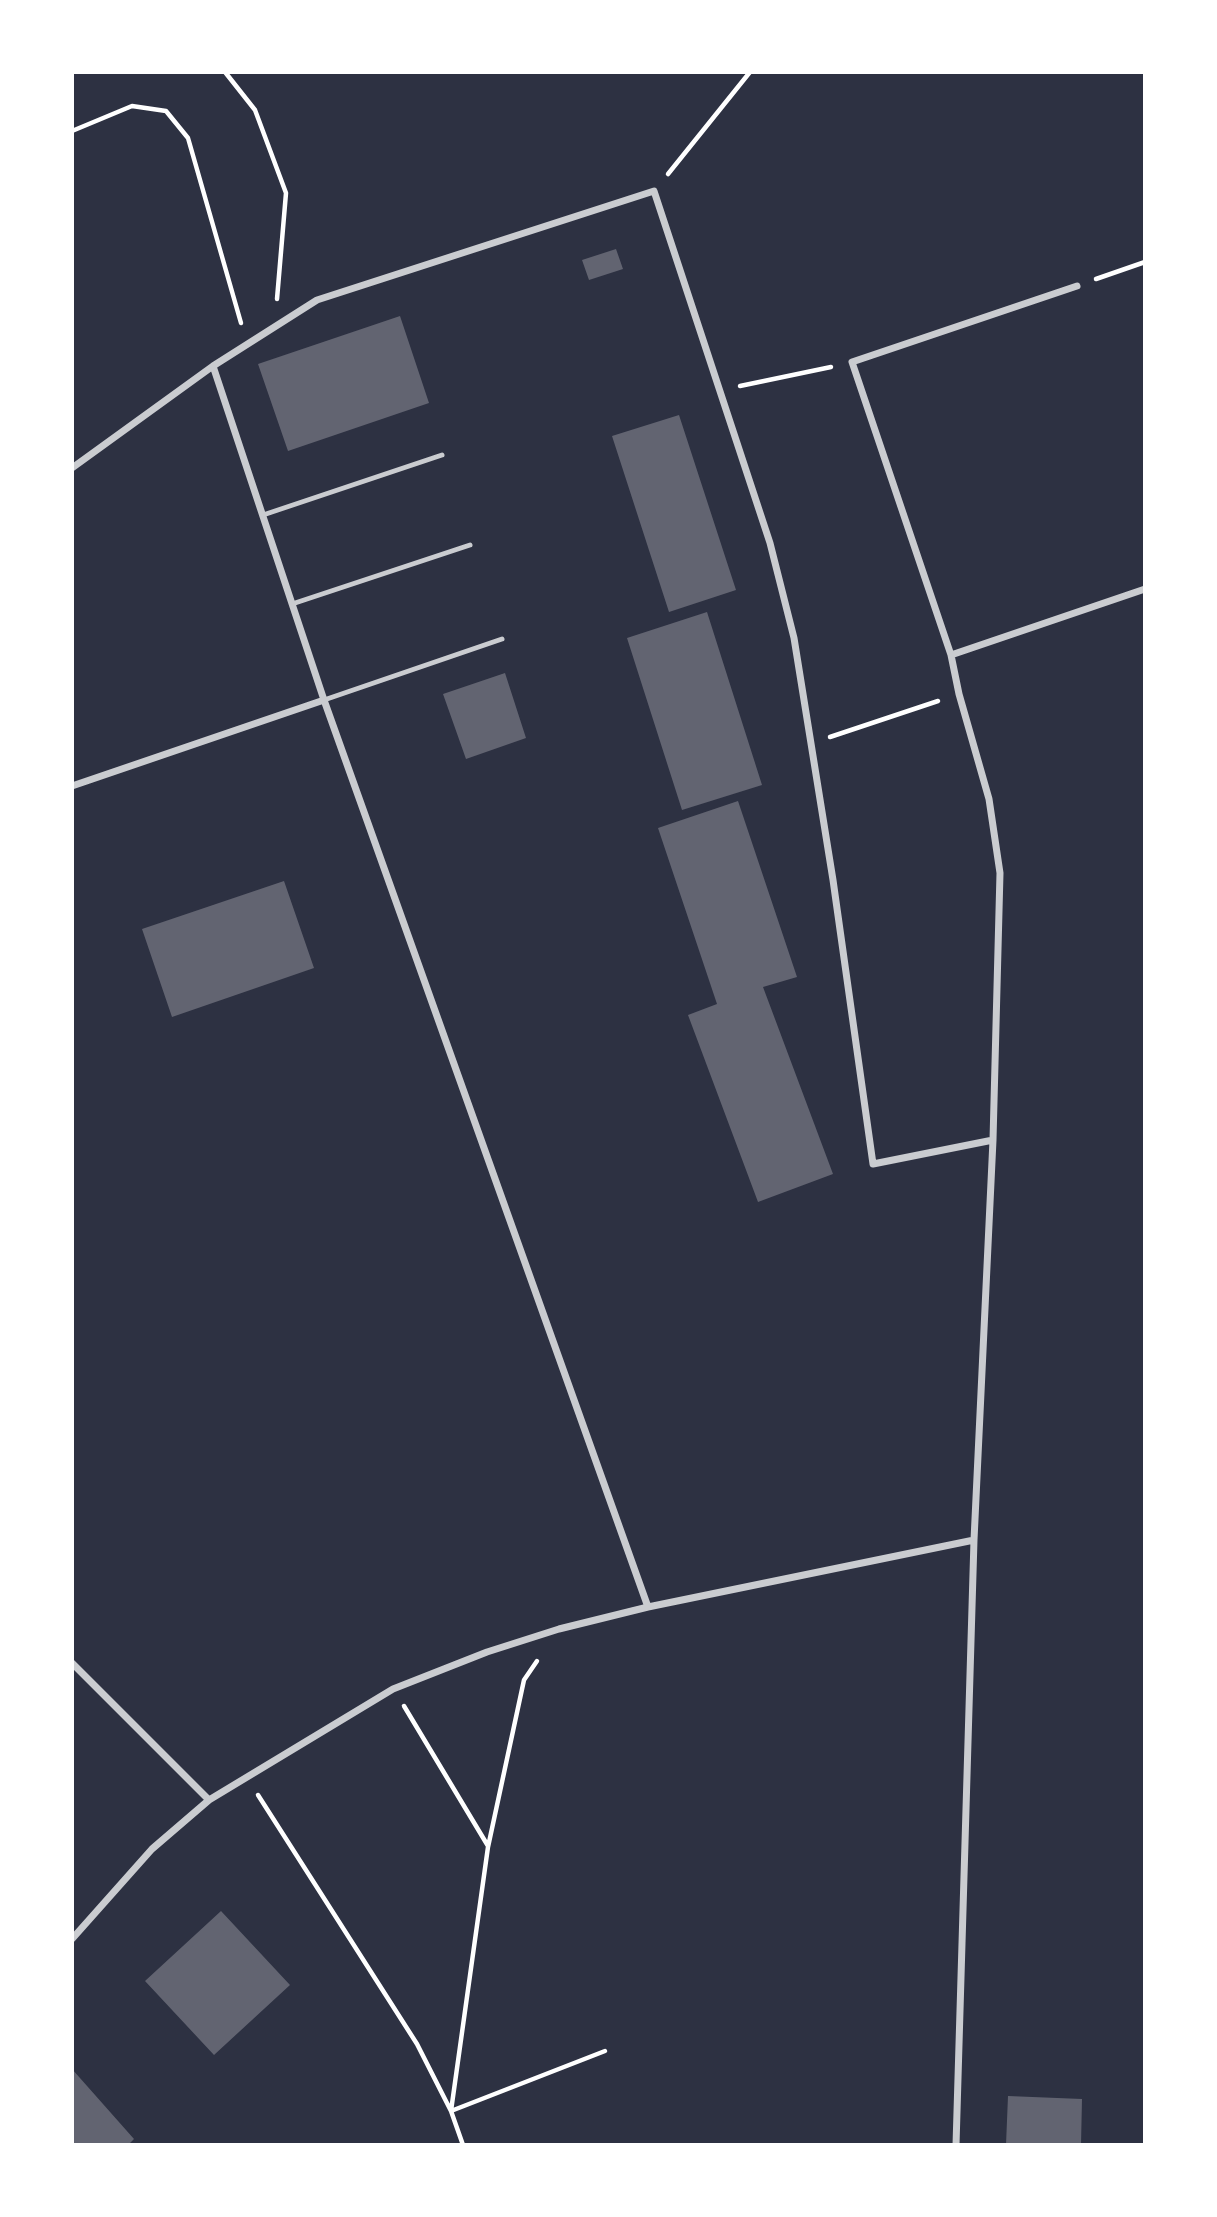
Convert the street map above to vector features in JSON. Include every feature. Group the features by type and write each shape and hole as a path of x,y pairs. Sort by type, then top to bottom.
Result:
{"street":[{"path":"72,468 213,366 317,300 654,191 770,543 794,638 833,880 873,1164 993,1140"},
{"path":"956,2145 974,1540 993,1140 1000,873 989,799 959,694 951,655 852,362 1077,286"},
{"path":"213,366 324,700 648,1607"},
{"path":"951,655 1145,589"},
{"path":"72,786 324,700"},
{"path":"72,1940 152,1849 209,1800 393,1689 487,1652 559,1629 648,1607 974,1540"},
{"path":"72,1664 209,1800"}],"lane":[{"path":"263,515 442,455"},
{"path":"292,604 470,545"},
{"path":"324,700 502,639"}],"path":[{"path":"225,72 255,110 286,193 274,328"},
{"path":"654,191 750,72"},
{"path":"72,131 132,106 166,111 181,129 188,138 247,344"},
{"path":"1077,286 1145,262"},
{"path":"721,390 852,362"},
{"path":"810,744 959,694"},
{"path":"451,2112 488,1847 524,1680 559,1629"},
{"path":"393,1689 488,1847"},
{"path":"246,1776 417,2044 451,2112 463,2145"},
{"path":"451,2112 604,2051"}],"building":[{"path":"616,249 623,269 589,280 582,260"},
{"path":"400,316 429,403 288,451 258,364"},
{"path":"679,415 736,590 669,612 612,436"},
{"path":"707,612 762,785 682,810 627,638"},
{"path":"505,673 526,738 466,759 443,694"},
{"path":"738,801 797,977 763,987 833,1174 758,1202 688,1015 717,1004 658,828"},
{"path":"284,881 314,968 172,1017 142,929"},
{"path":"221,1911 290,1985 214,2055 145,1981"},
{"path":"72,2069 134,2139 128,2145 72,2145"},
{"path":"1008,2096 1082,2099 1081,2145 1006,2145"}]}
